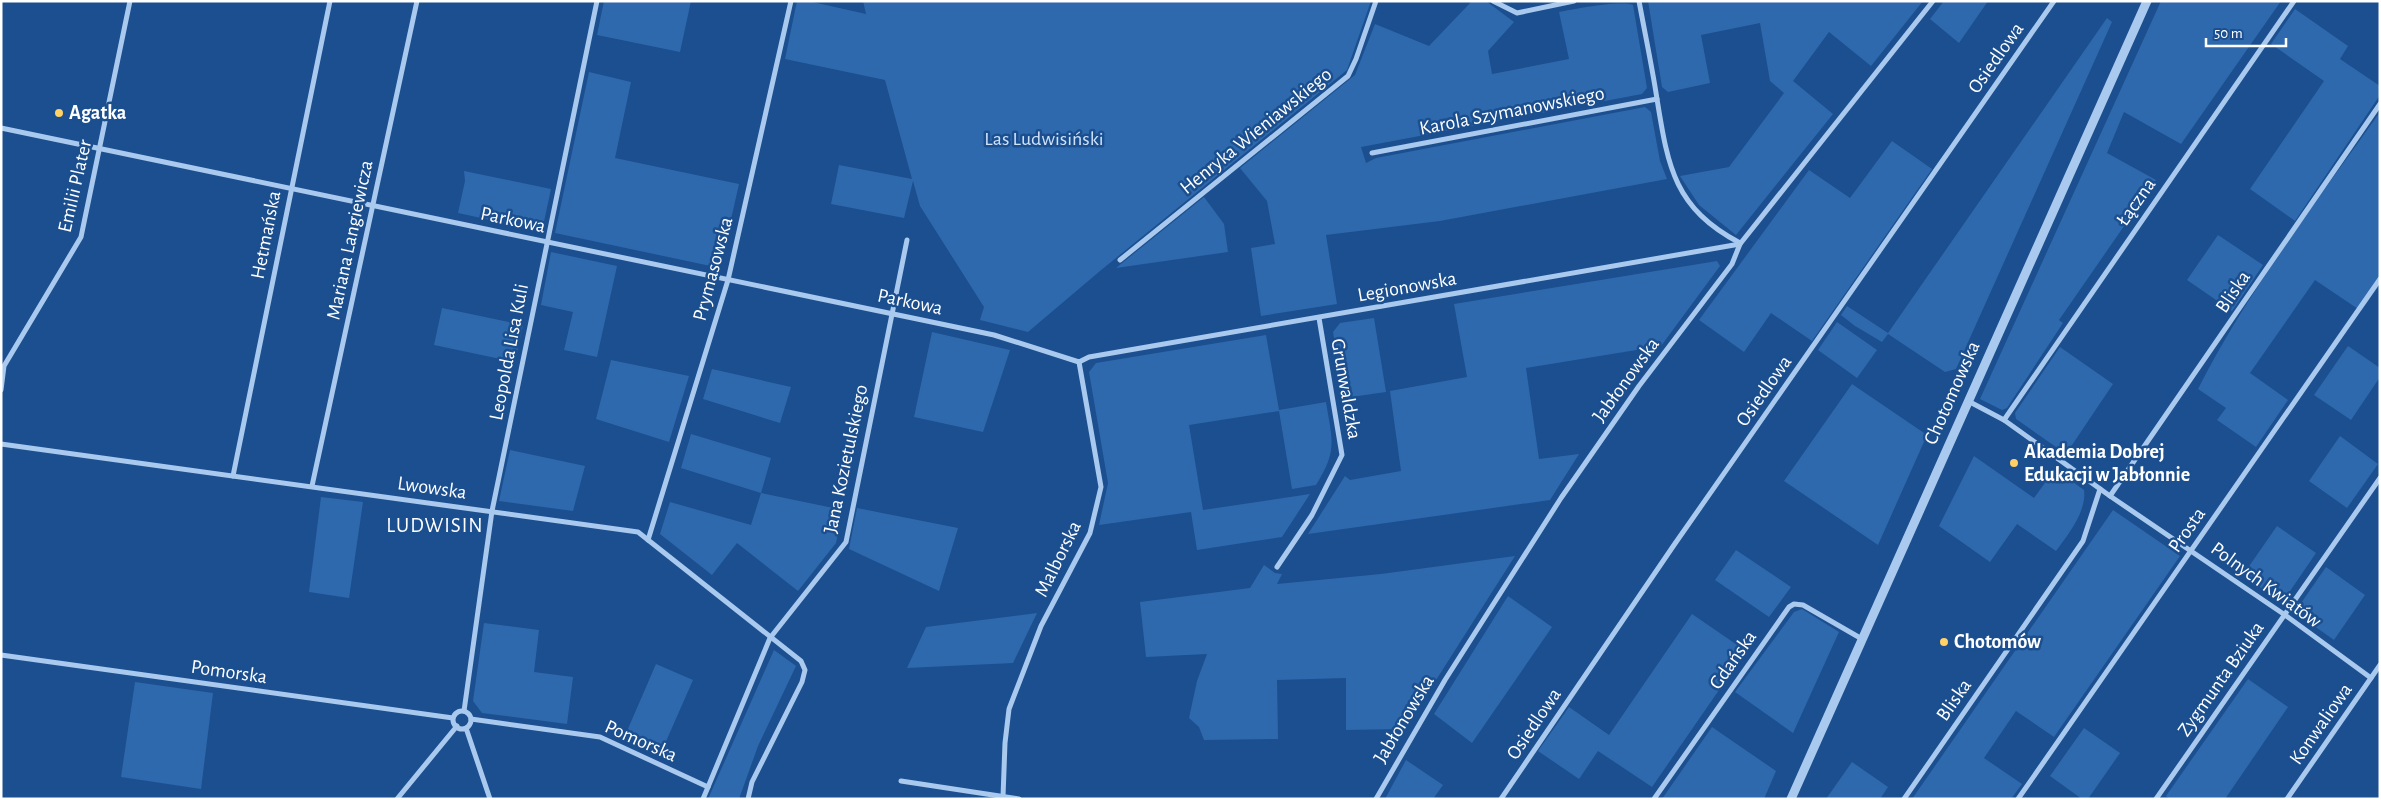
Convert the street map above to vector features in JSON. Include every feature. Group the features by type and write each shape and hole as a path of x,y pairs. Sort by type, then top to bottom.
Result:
{"street":[{"name":"Emilii Plater","path":"1,390 4,366 81,237 130,1"},
{"name":"Hetmańska","path":"233,476 330,1"},
{"name":"Mariana Langiewicza","path":"312,486 417,1"},
{"name":"Leopolda Lisa Kuli","path":"464,711 492,511 597,1"},
{"name":"Prymasowska","path":"648,540 728,280 791,1"},
{"name":"Henryka Wieniawskiego","path":"1120,260 1348,76 1356,59 1376,1"},
{"path":"1493,1 1517,13 1574,1"},
{"path":"1639,1 1665,151 1685,197 1710,225 1740,244"},
{"name":"Jabłonowska","path":"1376,799 1445,680 1561,498 1639,386 1732,264 1740,244 1933,1"},
{"name":"Osiedlowa","path":"1501,799 1680,537 2054,1"},
{"name":"Chotomowska","path":"1790,799 2147,1"},
{"name":"Łączna","path":"2004,420 2294,1"},
{"name":"Karola Szymanowskiego","path":"1372,153 1657,99"},
{"name":"Bliska","path":"2110,496 2380,104"},
{"name":"Parkowa","path":"1,128 892,313 1019,342 1079,362"},
{"name":"Jana Kozietulskiego","path":"703,799 770,638 846,542 907,240"},
{"name":"Legionowska","path":"1079,362 1090,357 1740,244"},
{"name":"Prosta","path":"2018,799 2380,279"},
{"name":"Grunwaldzka","path":"1277,567 1312,515 1342,455 1319,318"},
{"name":"Malborska","path":"1003,797 1004,743 1009,709 1041,626 1090,533 1101,487 1079,362"},
{"name":"Polnych Kwiatów","path":"1968,401 2004,420 2110,496 2285,615 2371,678"},
{"name":"Lwowska","path":"1,444 638,532 801,661 806,674 752,782 748,799"},
{"name":"Zygmunta Bziuka","path":"2156,799 2380,478"},
{"name":"Bliska","path":"1904,799 2083,541 2100,489"},
{"name":"Gdańska","path":"1654,799 1789,606 1794,604 1803,605 1862,639"},
{"name":"Pomorska","path":"1,655 453,718"},
{"name":"Konwaliowa","path":"2287,799 2380,666"},
{"path":"456,726 453,718 457,712 464,711 472,719 466,728"},
{"name":"Pomorska","path":"472,719 600,737 708,788"},
{"path":"456,726 466,728"},
{"path":"397,799 456,726"},
{"path":"466,728 490,799"},
{"path":"901,781 1019,799"}],"green space":[{"path":"604,1 691,1 680,52 597,35"},
{"name":"Las Ludwisiński","path":"797,1 808,1 866,14 863,1 1371,1 1347,70 1028,332 980,320 984,307 920,206 913,181 904,218 831,204 839,165 912,179 885,80 785,59"},
{"path":"1472,1 1486,1 1514,22 1488,51 1492,74 1569,59 1559,12 1608,4 1633,5 1647,88 1642,94 1361,147 1366,163 1376,158 1645,107 1651,112 1660,161 1667,179 1440,221 1326,235 1337,304 1261,316 1251,248 1275,244 1267,201 1240,168 1355,75 1375,24 1429,46"},
{"path":"1648,1 1923,1 1871,66 1829,32 1793,81 1833,114 1736,235 1699,205 1680,176 1729,167 1784,93 1770,81 1760,23 1701,35 1710,83 1668,92 1662,87"},
{"path":"1944,1 1988,1 1959,43 1930,19"},
{"path":"2161,1 2281,1 2181,144 2124,112 2107,153 2156,180 2059,320 2063,323 2007,408 2002,410 1980,399"},
{"path":"2295,9 2348,46 2340,59 2380,86 2380,95 2295,221 2250,189 2324,81 2271,44"},
{"path":"2107,18 2112,22 1956,369 1945,372 1888,334 1882,342 1841,315 1847,306 1888,333"},
{"path":"589,72 631,82 615,158 739,184 720,268 555,233"},
{"path":"2380,112 2380,284 2361,311 2315,280 2250,373 2288,400 2256,447 2217,420 2226,408 2198,389 2261,282 2307,213"},
{"path":"1892,141 1932,169 1812,341 1771,313 1744,352 1699,320 1809,170 1850,198"},
{"path":"464,171 551,189 542,231 458,213 465,181"},
{"path":"1204,197 1224,224 1228,252 1116,268"},
{"path":"2218,235 2263,265 2232,311 2187,280"},
{"path":"551,252 617,266 597,357 564,350 573,312 541,305"},
{"path":"1717,261 1720,266 1661,346 1526,368 1539,459 1579,454 1550,500 1308,534 1345,476 1350,480 1401,471 1390,391 1467,377 1454,304"},
{"path":"442,308 523,325 515,362 434,345"},
{"path":"1374,318 1386,392 1344,398 1333,332 1340,323"},
{"path":"1837,322 1877,350 1857,378 1818,350"},
{"path":"932,332 1010,350 983,432 914,417"},
{"path":"1266,335 1279,410 1326,402 1331,445 1328,463 1316,485 1292,489 1279,411 1189,425 1203,510 1310,494 1282,537 1197,550 1191,512 1099,525 1108,483 1089,372 1096,363"},
{"path":"2348,346 2380,368 2380,377 2351,420 2314,395"},
{"path":"2060,347 2113,384 2066,454 2016,419 2015,413"},
{"path":"611,360 689,376 669,442 596,419"},
{"path":"712,369 791,387 780,423 703,399"},
{"path":"1852,384 1927,435 1878,545 1784,481"},
{"path":"691,434 771,458 761,493 681,468"},
{"path":"2340,436 2378,464 2347,508 2309,481"},
{"path":"510,450 585,466 573,511 499,501"},
{"path":"1974,456 2034,498 2055,469 2084,490 2083,506 2080,514 2056,551 2017,524 1990,562 1939,526"},
{"path":"761,493 843,510 836,543 798,591 737,543 712,575 660,534 670,502 751,525"},
{"path":"321,497 363,502 349,598 309,592"},
{"path":"857,508 958,528 939,591 849,549"},
{"path":"2113,510 2180,556 2054,737 2016,711 1984,758 2022,784 2011,799 1912,799"},
{"path":"2277,526 2316,553 2286,597 2278,600 2243,575"},
{"path":"1736,550 1791,587 1769,617 1715,580"},
{"path":"1515,556 1408,724 1400,729 1346,730 1346,678 1277,680 1278,739 1204,740 1199,727 1189,718 1197,681 1207,654 1146,657 1140,602 1250,588 1264,565 1275,573 1282,574 1277,584 1381,574"},
{"path":"2326,567 2365,595 2334,640 2300,616 2299,606"},
{"path":"1508,596 1552,627 1472,743 1434,714"},
{"path":"1802,609 1839,632 1793,733 1735,692 1794,612"},
{"path":"1037,613 1013,663 907,668 926,627"},
{"path":"1692,614 1746,651 1652,787 1598,751 1579,779 1538,751 1569,707 1609,735"},
{"path":"484,623 539,630 534,672 573,677 567,724 482,713 473,701"},
{"path":"774,650 796,666 758,746 739,799 708,799"},
{"path":"656,664 693,680 660,755 624,738"},
{"path":"2248,679 2288,707 2225,799 2170,799 2166,796"},
{"path":"135,682 213,693 201,789 121,777"},
{"path":"1712,727 1776,771 1764,799 1662,799"},
{"path":"2084,728 2120,753 2088,799 2082,799 2050,776"},
{"path":"1406,760 1443,785 1433,799 1385,799"},
{"path":"1852,762 1888,787 1880,799 1826,799"}],"place":[{"name":"Agatka","path":"59,113"},
{"name":"Akademia Dobrej Edukacji w Jabłonnie","path":"2014,463"},
{"name":"Chotomów","path":"1944,642"}],"district":[{"name":"LUDWISIN","path":"435,525"}]}
